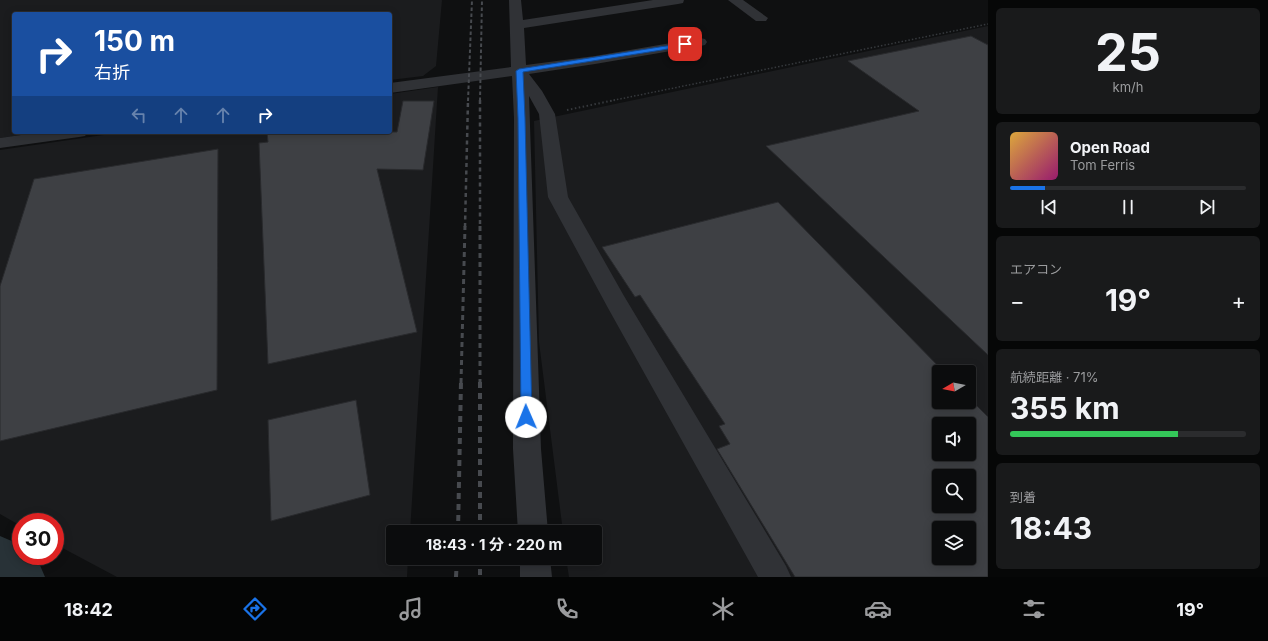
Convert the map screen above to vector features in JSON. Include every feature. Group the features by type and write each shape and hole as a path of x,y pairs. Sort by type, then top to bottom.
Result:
{"street":[{"path":"515,0 522,126 527,449 532,525"},
{"path":"517,25 625,4 678,0"},
{"path":"734,0 761,18"},
{"path":"392,88 519,71 700,42"},
{"path":"519,71 534,91 547,114 558,197 616,302 774,577"},
{"path":"0,143 65,134"},
{"path":"535,565 536,577"}],"path":[{"path":"547,114 988,24"}],"shaded area":[{"path":"0,0 442,0 436,66 423,76 392,80 392,12 12,12 12,134 29,134 0,138"},
{"path":"988,26 988,577 569,577 567,565 602,565 602,525 562,525 539,342 534,121"},
{"path":"438,87 410,525 386,525 386,565 408,565 407,577 117,577 64,549 64,513 12,513 12,521 0,514 0,150 110,134 392,134 392,94"}],"building":[{"path":"971,36 988,45 988,355 766,146 919,111 848,61"},
{"path":"403,101 434,101 423,170 377,169 417,332 268,364 259,143 268,142 267,134 392,134 392,132 397,132"},
{"path":"218,149 217,390 0,441 0,286 34,179"},
{"path":"778,202 937,365 932,365 932,409 976,409 976,405 988,417 988,577 795,577 717,449 730,444 719,426 725,424 640,295 635,297 602,247"},
{"path":"356,400 370,495 271,521 268,420"}],"waterway":[{"path":"0,567 14,577"}],"railway":[{"path":"468,101 472,0"},
{"path":"480,101 482,0"},
{"path":"465,227 468,100"},
{"path":"480,101 480,525"},
{"path":"461,383 465,226"},
{"path":"458,525 461,382"},
{"path":"456,577 457,565"},
{"path":"480,565 480,577"}],"route":[{"path":"526,417 522,118 519,71 595,60 685,44"}]}
